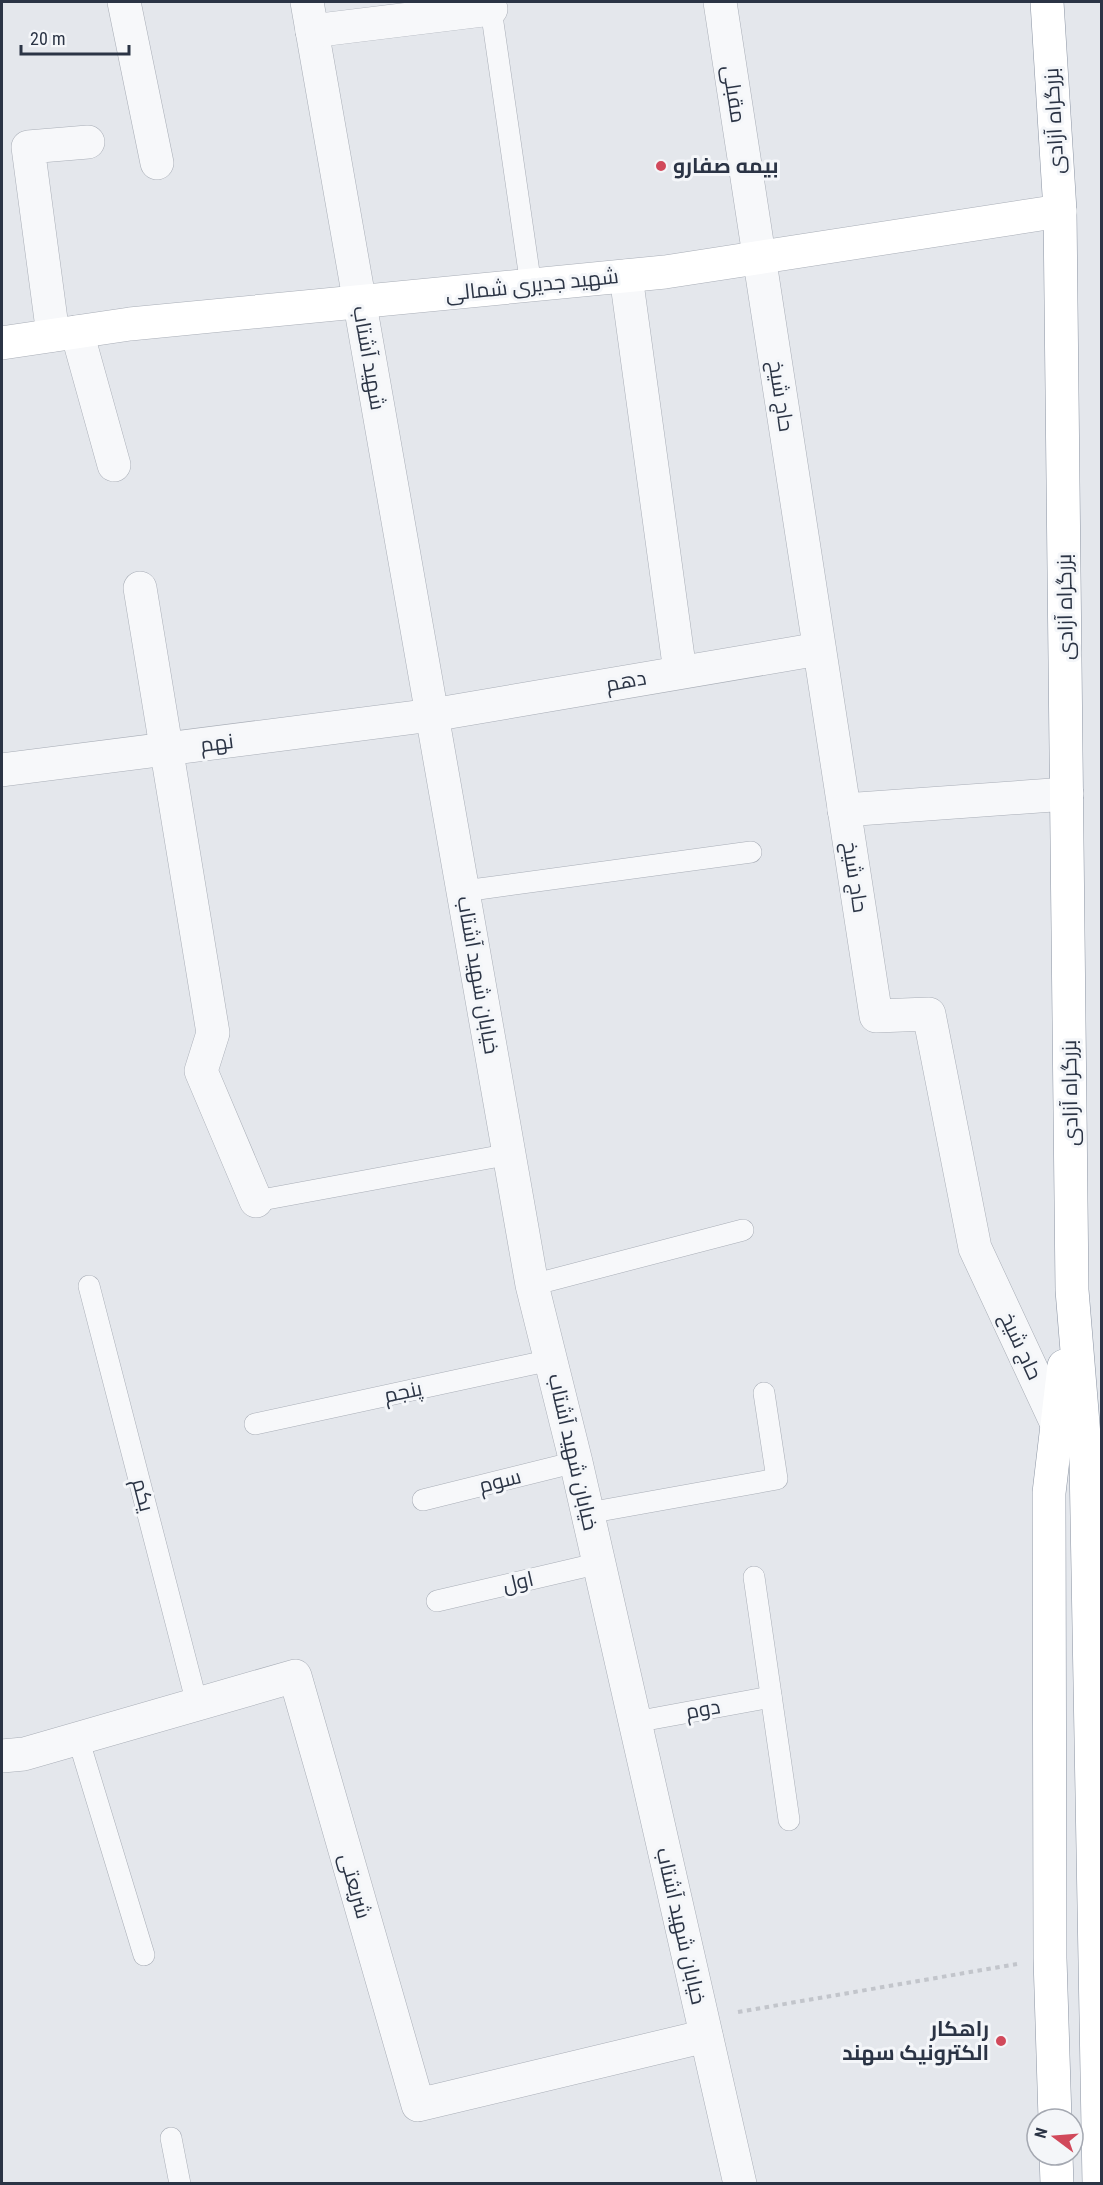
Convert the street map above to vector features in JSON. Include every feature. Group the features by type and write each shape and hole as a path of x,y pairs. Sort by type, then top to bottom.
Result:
{"main road":[{"name":"بزرگراه آزادی","path":"1047,2 1060,211 1072,1290 1086,1460 1099,2184"},
{"name":"شهید جدیری شمالی","path":"2,343 130,324 626,276 760,258 1060,211"},
{"path":"1055,2107 1050,1958 1049,1493 1072,1290"},
{"path":"1056,2167 1057,2184"}],"street":[{"path":"124,2 157,163"},
{"name":"مقبلی","path":"720,2 760,258"},
{"path":"309,16 490,5"},
{"name":"شهید آشتاب","path":"309,16 432,715"},
{"path":"88,142 28,147 65,334 114,465"},
{"name":"حاج شیخ","path":"760,258 876,1016 929,1014 975,1248 1058,1424"},
{"path":"626,276 680,672"},
{"path":"140,588 213,1033 201,1071 256,1201"},
{"name":"دهم","path":"432,715 819,649"},
{"name":"نهم","path":"2,767 166,749 432,715"},
{"name":"خیابان شهید آشتاب","path":"432,715 532,1285 600,1563 740,2184"},
{"path":"844,810 1067,794"},
{"name":"شریعتی","path":"2,1756 24,1754 294,1676 418,2105 704,2027"}],"lane":[{"path":"490,5 531,286"},
{"path":"464,891 751,852"},
{"path":"256,1201 510,1154"},
{"path":"532,1285 743,1230"},
{"name":"یکم","path":"89,1286 197,1704"},
{"name":"پنجم","path":"255,1424 551,1360"},
{"path":"588,1513 777,1479 764,1393"},
{"name":"سوم","path":"423,1500 576,1462"},
{"name":"اول","path":"437,1601 600,1563"},
{"path":"754,1577 789,1820"},
{"name":"دوم","path":"635,1722 771,1697"},
{"path":"78,1738 144,1955"},
{"path":"171,2138 180,2184"}],"path":[{"path":"704,2027 1050,1958"}],"place":[{"name":"بیمه صفارو","path":"661,166"},
{"name":"راهکار الکترونیک سهند","path":"1001,2041"}]}
